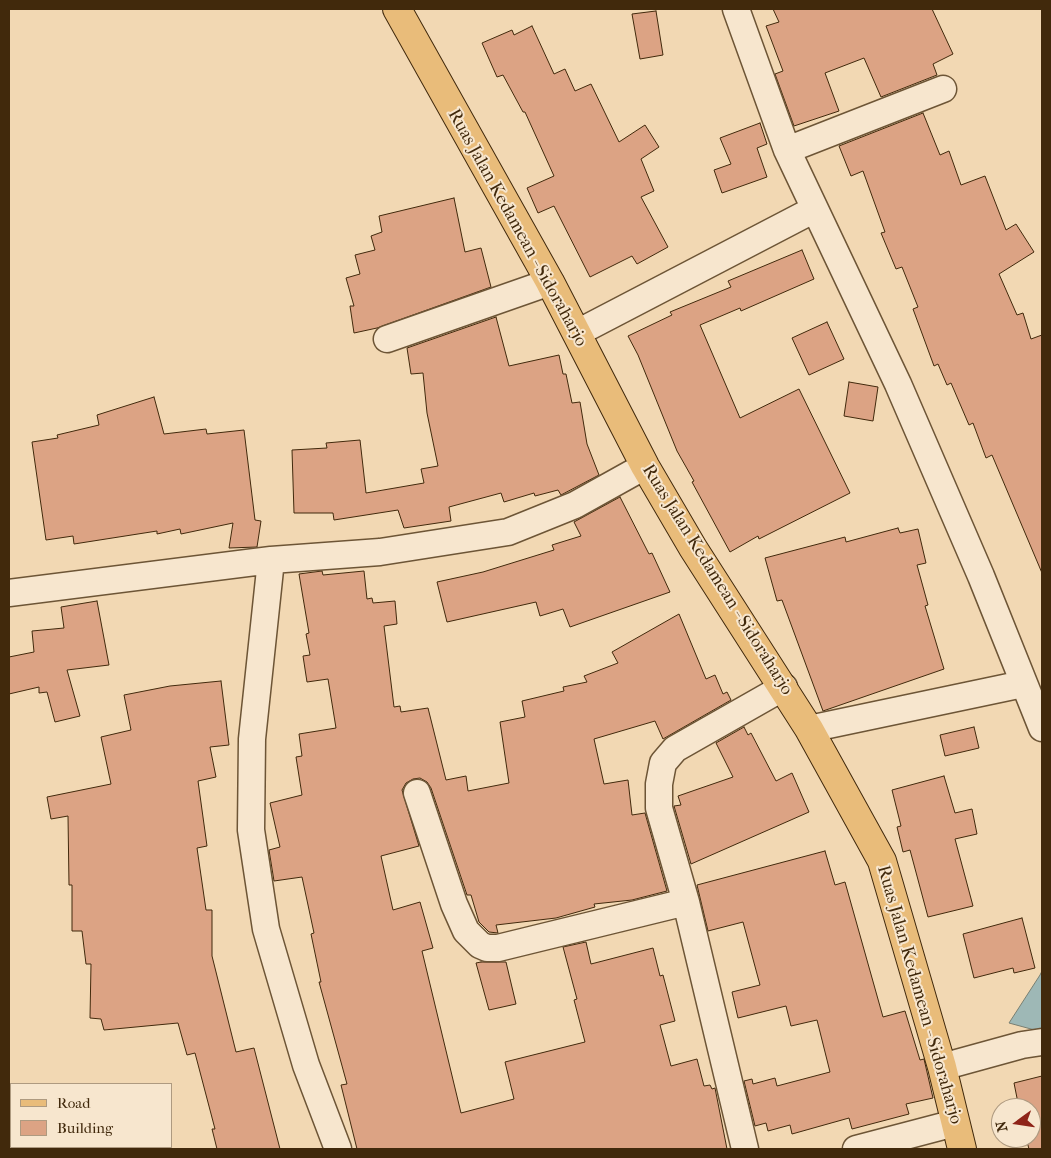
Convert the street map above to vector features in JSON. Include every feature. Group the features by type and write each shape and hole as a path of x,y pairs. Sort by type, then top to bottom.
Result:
{"main road":[{"name":"Ruas Jalan Kedamean - Sidoraharjo","path":"397,9 550,282 646,466 693,548 810,729 882,861 942,1067 962,1149"}],"street":[{"path":"736,9 788,150 898,384 981,576 1042,728"},
{"path":"788,150 943,89"},
{"path":"577,333 815,209"},
{"path":"387,339 550,282"},
{"path":"9,593 271,560 380,552 508,532 575,505 646,466"},
{"path":"271,560 252,739 251,830 266,929 306,1065 338,1149"},
{"path":"810,729 1023,684"},
{"path":"745,1149 686,902 660,808 659,784 663,763 675,749 784,687"},
{"path":"417,793 454,904 462,922 473,938 487,948 498,948 686,902"},
{"path":"942,1067 1022,1045 1042,1042"},
{"path":"856,1149 955,1123"}],"water":[{"path":"1042,971 1042,1032 1009,1023 1040,975"}],"building":[{"path":"773,9 932,9 953,54 933,64 937,75 881,97 864,58 825,73 839,111 794,126 775,74 783,71 766,26 779,22"},
{"path":"656,11 663,55 640,59 632,14"},
{"path":"532,26 554,74 565,69 575,91 591,84 619,142 645,125 659,147 641,159 654,191 641,197 668,247 637,264 632,256 590,277 554,206 538,213 527,188 554,176 525,112 523,112 503,75 497,77 482,43 512,30 514,35"},
{"path":"923,113 940,155 949,151 961,185 985,176 1006,230 1016,224 1034,252 999,274 1017,315 1023,313 1031,339 1042,335 1042,573 992,455 986,458 973,423 969,425 951,383 947,385 938,364 934,366 913,309 918,307 902,267 896,269 881,233 885,232 863,171 851,176 839,146"},
{"path":"760,123 767,144 757,148 767,177 722,193 714,170 731,164 720,138"},
{"path":"454,198 465,252 481,248 491,287 377,328 354,333 350,306 354,306 346,278 360,274 355,255 375,250 371,236 382,232 379,216"},
{"path":"802,250 814,279 741,311 740,308 700,325 740,418 799,389 850,493 759,539 758,536 730,552 677,451 638,355 628,336 672,315 670,312 731,287 728,281"},
{"path":"496,317 509,366 559,355 563,374 566,374 572,403 580,402 587,444 599,475 561,495 558,490 535,496 534,493 504,502 501,493 449,507 451,521 404,528 398,510 334,520 333,513 294,513 292,450 327,448 326,443 360,440 366,493 424,483 421,469 438,466 427,413 423,373 411,374 407,348"},
{"path":"827,322 844,359 809,375 792,338"},
{"path":"849,382 878,387 873,421 844,416"},
{"path":"154,397 164,434 206,429 207,434 244,430 255,520 261,521 257,547 229,548 233,523 181,534 180,529 157,534 157,531 74,544 73,536 46,540 32,442 58,438 57,435 99,425 97,415"},
{"path":"620,497 649,554 652,553 670,592 570,627 563,609 540,616 536,602 447,622 437,582 483,572 554,550 552,545 581,536 574,522"},
{"path":"898,528 900,533 918,529 926,563 917,565 928,605 925,606 944,669 823,711 782,600 777,601 765,558 845,537 846,542"},
{"path":"322,571 323,575 364,571 367,599 372,598 373,603 395,601 397,624 384,626 394,707 400,706 401,712 428,708 446,780 466,776 468,791 509,783 500,722 525,717 522,701 564,691 563,687 587,682 584,676 618,663 612,652 679,614 706,679 715,675 723,694 727,692 731,700 663,739 655,721 594,739 604,784 628,780 632,815 645,813 667,891 632,900 594,904 595,907 556,918 496,925 498,933 489,932 479,922 471,895 467,895 431,788 427,782 420,778 406,783 402,790 419,846 381,856 393,910 420,902 433,948 422,951 461,1113 514,1099 505,1062 585,1042 574,1000 577,999 563,947 586,942 591,964 653,948 660,976 663,975 675,1021 660,1025 671,1066 697,1059 704,1086 710,1085 712,1089 715,1088 727,1149 357,1149 341,1085 347,1084 319,982 321,982 311,934 314,933 302,877 274,881 269,850 280,847 270,803 302,795 296,757 302,756 299,734 336,728 328,679 307,682 303,656 310,655 306,634 309,633 299,574"},
{"path":"97,601 109,665 67,670 80,716 55,722 47,692 39,693 39,687 9,694 9,657 34,652 32,631 64,628 61,607"},
{"path":"221,681 229,745 210,747 216,777 198,781 207,846 197,848 206,910 212,910 212,956 236,1052 254,1048 280,1149 217,1149 212,1129 215,1129 195,1053 187,1055 178,1023 104,1030 101,1019 90,1018 91,964 86,964 82,931 72,931 72,885 69,885 68,816 51,819 47,797 111,784 101,737 131,730 124,695 170,686"},
{"path":"744,727 748,735 751,733 776,781 792,773 809,812 691,864 674,806 681,805 678,796 733,777 716,743"},
{"path":"974,727 979,748 945,756 940,735"},
{"path":"944,776 955,813 972,809 977,834 955,839 973,906 928,917 910,850 903,852 897,827 901,826 892,790"},
{"path":"825,851 835,885 845,882 883,1017 905,1011 920,1060 924,1059 933,1098 906,1104 909,1114 852,1129 849,1118 792,1134 790,1125 768,1131 766,1123 755,1126 744,1081 752,1079 753,1084 775,1078 777,1086 830,1072 817,1020 791,1026 786,1006 738,1018 732,992 760,985 743,922 708,931 697,885"},
{"path":"1022,918 1035,968 1014,973 1013,968 974,978 963,934"},
{"path":"506,962 516,1004 489,1010 476,963"},
{"path":"1042,1076 1042,1149 1029,1148 1041,1148 1041,1098 1017,1098 1014,1083"}]}
